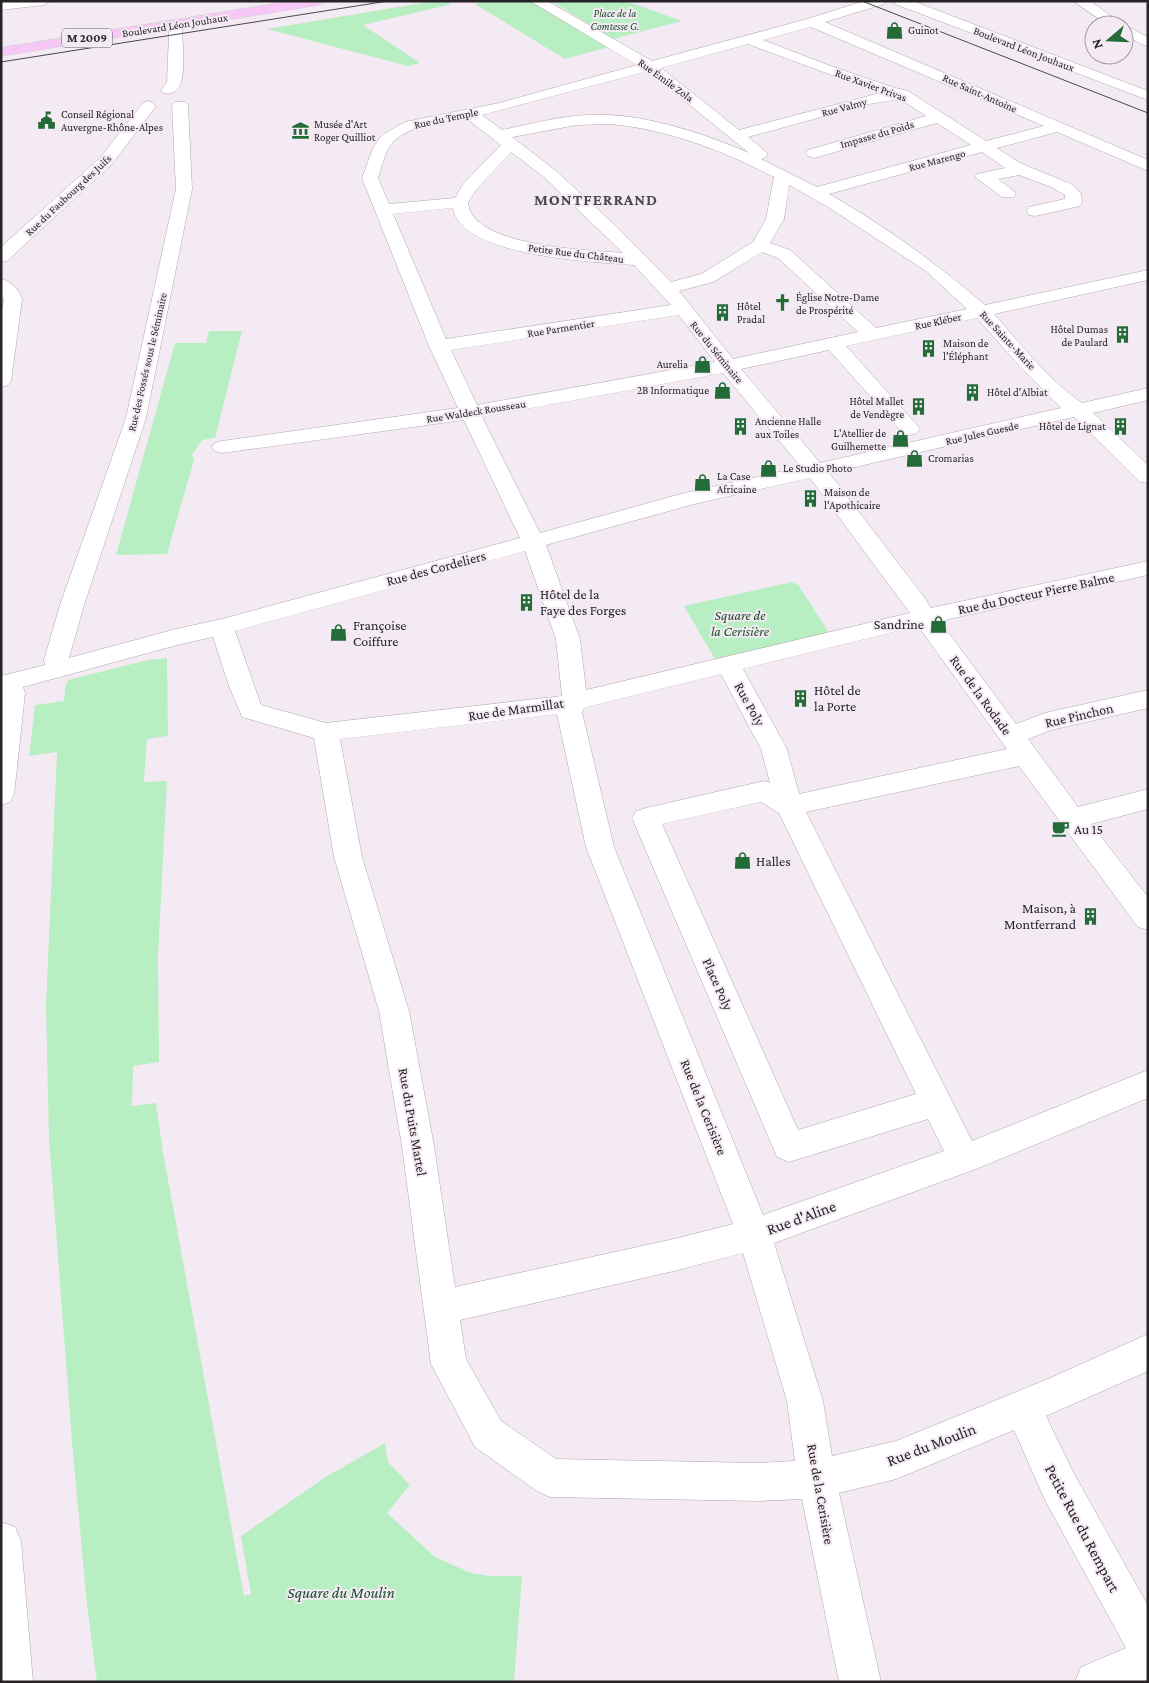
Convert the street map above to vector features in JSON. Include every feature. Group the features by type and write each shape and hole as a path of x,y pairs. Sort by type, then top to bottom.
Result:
{"main road":[{"name":"Boulevard Léon Jouhaux","path":"1,41 260,1"},
{"name":"Boulevard Léon Jouhaux","path":"1,52 319,1"},
{"path":"142,19 174,25 185,18 212,9"}],"street":[{"path":"1,6 44,1"},
{"name":"Rue Émile Zola","path":"537,1 652,67 738,135 783,175"},
{"name":"Boulevard Léon Jouhaux","path":"900,1 1148,96"},
{"path":"1080,1 1102,15"},
{"name":"Rue du Temple","path":"533,542 469,413 382,210 370,178 380,148 388,138 410,125 545,95 652,67 878,2"},
{"name":"Rue Saint-Antoine","path":"812,22 949,79 1148,166"},
{"name":"Rue des Fossés sous le Séminaire","path":"58,669 56,660 72,606 136,418 184,189 174,97 176,35 174,25"},
{"path":"1134,35 1148,43"},
{"name":"Rue Xavier Privas","path":"749,39 869,85 903,94 1009,163"},
{"name":"Rue Valmy","path":"738,135 868,100 903,94 949,79"},
{"name":"Rue du Faubourg des Juifs","path":"1,257 106,161 148,106 144,101 146,96 155,92 174,97"},
{"path":"545,95 584,121"},
{"name":"Rue du Séminaire","path":"469,113 550,174 616,236 667,288 728,366 815,470"},
{"name":"Impasse du Poids","path":"814,152 940,117"},
{"path":"382,210 460,202 506,139 553,124 602,119 649,126 698,138 783,175 775,219 760,245 707,278 667,288"},
{"name":"Rue Marengo","path":"816,192 1058,127"},
{"path":"1008,194 983,177 1009,163 1060,182 1073,193 1074,202 1035,212"},
{"name":"Rue Sainte-Marie","path":"783,175 816,192 885,235 931,268 982,312 1065,401 1080,410 1148,477"},
{"name":"Petite Rue du Château","path":"460,202 462,214 470,223 495,238 510,244 555,252 639,260"},
{"path":"760,245 784,254 872,335"},
{"name":"Rue Kléber","path":"728,366 1148,275"},
{"path":"1,284 12,295 13,300 1,381"},
{"name":"Rue Parmentier","path":"439,346 683,309"},
{"path":"833,344 910,429"},
{"name":"Rue Waldeck Rousseau","path":"222,447 469,413 728,366"},
{"name":"Rue Jules Guesde","path":"815,470 1148,394"},
{"name":"Rue des Cordeliers","path":"6,684 176,637 222,628 689,499 815,470"},
{"name":"Rue de la Rodade","path":"815,470 916,602 924,617 1018,746 1148,919"},
{"name":"Rue de la Cerisière","path":"533,542 568,639 575,700 569,712 600,847 754,1234 805,1401 817,1479 860,1682"},
{"name":"Rue du Docteur Pierre Balme","path":"924,617 1148,568"},
{"name":"Rue de Marmillat","path":"222,628 251,711 326,732 556,706 924,617"},
{"name":"Rue Poly","path":"728,664 772,743 789,806"},
{"path":"1,795 12,693 6,684"},
{"name":"Rue Pinchon","path":"1018,746 1045,722 1148,700"},
{"name":"Rue du Puits Martel","path":"326,732 348,857 394,1011 418,1146 449,1364 488,1434 550,1478"},
{"path":"964,1159 789,806 1018,746"},
{"name":"Place Poly","path":"789,806 764,791 646,818 789,1147 936,1102"},
{"path":"1072,819 1148,799"},
{"name":"Rue d'Aline","path":"441,1307 674,1255 754,1234 964,1159 1148,1084"},
{"name":"Rue du Moulin","path":"550,1478 759,1482 817,1479 896,1460 1060,1392 1148,1352"},
{"name":"Petite Rue du Rempart","path":"1023,1407 1059,1486 1148,1647"},
{"path":"1,1541 12,1682"},
{"path":"1096,1682 1148,1660"}],"green space":[{"path":"434,1 448,1 452,4 363,25 420,63 408,66 267,29"},
{"path":"485,1 530,1 609,47 565,59 475,4"},
{"name":"Place de la Comtesse G.","path":"551,1 626,1 682,21 613,39"},
{"path":"209,331 242,331 215,438 202,440 192,455 194,460 167,554 116,555 175,343 206,343"},
{"name":"Square de la Cerisière","path":"792,582 799,586 829,633 715,659 684,606"},
{"name":"Square du Moulin","path":"167,658 168,736 147,739 144,782 167,781 158,957 159,1062 133,1066 132,1106 156,1103 163,1152 244,1596 251,1594 241,1536 324,1478 385,1443 388,1462 410,1485 387,1513 435,1557 471,1573 489,1576 522,1576 514,1682 97,1682 87,1605 72,1442 49,1138 46,1006 57,752 29,756 35,705 64,701 68,680 148,660"}],"tram line":[{"path":"1,62 388,1"},
{"path":"862,1 1148,113"}],"place":[{"name":"Guinot","path":"894,30"},
{"name":"Conseil Régional Auvergne-Rhône-Alpes","path":"47,120"},
{"name":"Musée d'Art Roger Quilliot","path":"300,130"},
{"name":"Église Notre-Dame de Prospérité","path":"782,303"},
{"name":"Hôtel Pradal","path":"723,312"},
{"name":"Hôtel Dumas de Paulard","path":"1122,335"},
{"name":"Maison de l'Éléphant","path":"929,349"},
{"name":"Aurelia","path":"702,364"},
{"name":"2B Informatique","path":"723,390"},
{"name":"Hôtel d'Albiat","path":"973,392"},
{"name":"Hôtel Mallet de Vendègre","path":"918,407"},
{"name":"Hôtel de Lignat","path":"1120,426"},
{"name":"Ancienne Halle aux Toiles","path":"741,427"},
{"name":"L'Atellier de Guilhemette","path":"900,439"},
{"name":"Cromarias","path":"914,458"},
{"name":"Le Studio Photo","path":"769,468"},
{"name":"La Case Africaine","path":"703,482"},
{"name":"Maison de l'Apothicaire","path":"810,498"},
{"name":"Hôtel de la Faye des Forges","path":"526,602"},
{"name":"Sandrine","path":"938,624"},
{"name":"Françoise Coiffure","path":"339,633"},
{"name":"Hôtel de la Porte","path":"800,698"},
{"name":"Au 15","path":"1060,829"},
{"name":"Halles","path":"742,861"},
{"name":"Maison, à Montferrand","path":"1090,916"}],"district":[{"name":"MONTFERRAND","path":"596,199"}]}
